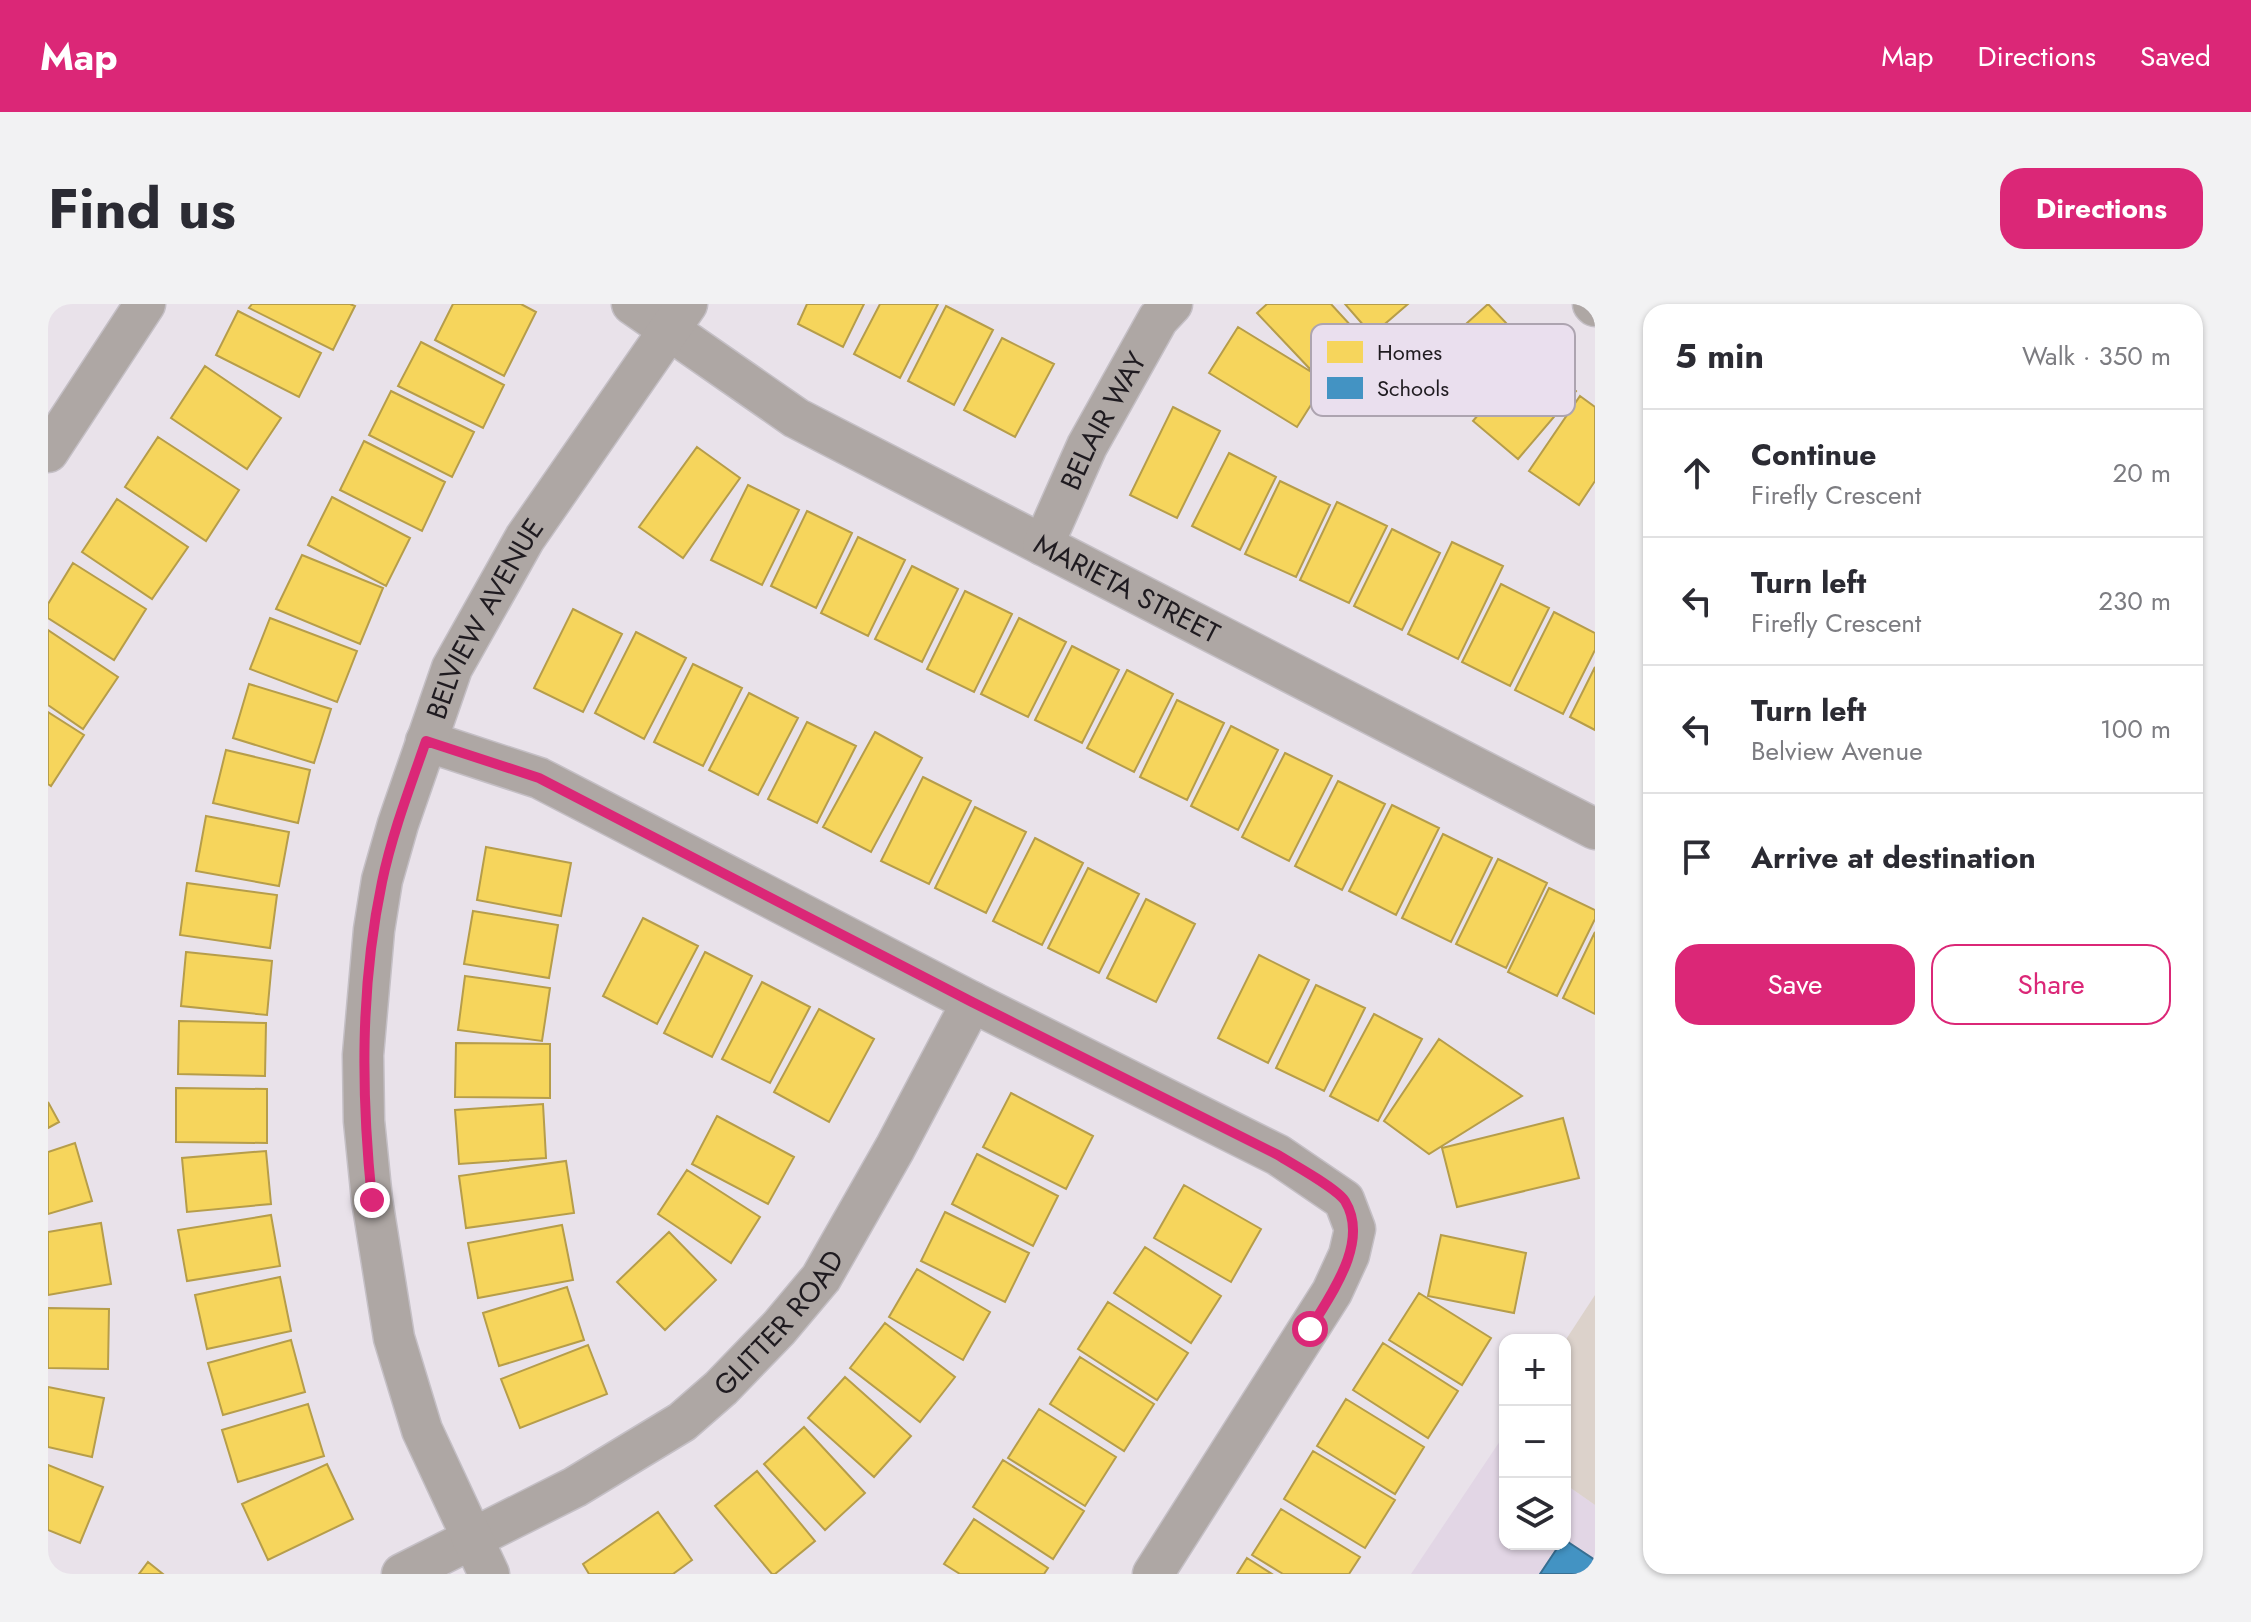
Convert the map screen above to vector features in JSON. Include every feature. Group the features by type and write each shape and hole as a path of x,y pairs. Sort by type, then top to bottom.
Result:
{"street":[{"path":"48,452 145,304"},
{"name":"MARIETA STREET","path":"632,304 678,316 796,418 1595,829"},
{"name":"BELAIR WAY","path":"1043,545 1087,446 1158,319 1172,304"},
{"name":"BELVIEW AVENUE","path":"489,1574 422,1430 394,1338 372,1200 364,1121 363,1055 374,930 382,880 398,824 452,668 525,538 678,316"},
{"path":"426,741 539,778 972,1002 1278,1155 1344,1200 1355,1229 1349,1255 1332,1292 1153,1574"},
{"name":"GLITTER ROAD","path":"402,1574 575,1487 682,1422 721,1388 779,1328 821,1278 895,1148 972,1002"}],"shaded area":[{"path":"1595,1295 1595,1505 1571,1488 1570,1334"},
{"path":"1499,1442 1499,1550 1571,1550 1571,1488 1595,1505 1595,1574 1411,1574"}],"building: Homes":[{"path":"252,304 355,306 333,350 249,308"},
{"path":"453,304 521,304 536,312 504,376 435,340"},
{"path":"807,304 864,304 843,347 798,324"},
{"path":"880,304 938,304 900,378 854,354"},
{"path":"1267,304 1331,304 1349,324 1311,324 1310,369 1257,313"},
{"path":"1345,304 1408,304 1385,324 1362,324"},
{"path":"1488,304 1507,324 1466,324"},
{"path":"946,306 993,330 954,405 908,381"},
{"path":"238,311 321,353 299,397 216,355"},
{"path":"1238,327 1311,372 1311,405 1297,427 1209,373"},
{"path":"1002,338 1054,364 1015,437 964,410"},
{"path":"421,342 504,385 483,428 398,386"},
{"path":"205,366 281,418 247,469 171,418"},
{"path":"391,391 474,432 452,477 369,435"},
{"path":"1580,396 1595,407 1595,481 1579,505 1529,471 1566,416 1575,416 1575,403"},
{"path":"1173,407 1220,431 1177,518 1130,495"},
{"path":"1477,416 1555,416 1518,459 1473,421"},
{"path":"158,437 239,490 206,541 125,487"},
{"path":"364,441 445,482 422,531 340,490"},
{"path":"697,447 740,478 683,558 639,527"},
{"path":"1229,453 1276,477 1240,550 1192,526"},
{"path":"1280,481 1330,505 1296,577 1245,554"},
{"path":"748,485 799,510 762,585 711,560"},
{"path":"332,497 410,538 386,586 308,545"},
{"path":"117,499 188,547 152,599 82,552"},
{"path":"1337,502 1387,526 1349,603 1300,580"},
{"path":"807,511 852,533 816,608 771,586"},
{"path":"1392,529 1440,553 1402,630 1354,606"},
{"path":"858,537 905,560 868,636 821,613"},
{"path":"1452,542 1503,566 1458,659 1408,634"},
{"path":"302,555 383,588 360,644 276,609"},
{"path":"73,563 146,609 114,660 48,618 48,604"},
{"path":"912,566 958,589 922,662 875,639"},
{"path":"1501,584 1549,608 1510,686 1462,662"},
{"path":"965,591 1012,614 974,692 927,669"},
{"path":"573,609 622,634 583,712 534,688"},
{"path":"1554,612 1595,633 1595,650 1563,714 1515,690"},
{"path":"270,618 357,651 337,702 250,669"},
{"path":"1019,618 1066,642 1028,717 981,694"},
{"path":"48,630 118,677 83,729 48,705"},
{"path":"636,632 686,658 644,739 595,713"},
{"path":"1072,646 1119,670 1082,743 1035,720"},
{"path":"693,664 742,688 703,766 654,742"},
{"path":"1595,667 1595,730 1570,717"},
{"path":"1127,670 1173,694 1134,772 1087,748"},
{"path":"249,684 331,709 314,763 233,738"},
{"path":"749,693 798,718 758,795 709,770"},
{"path":"1177,700 1224,723 1187,800 1140,777"},
{"path":"48,712 84,735 51,786 48,784"},
{"path":"807,722 856,746 817,823 768,799"},
{"path":"1231,726 1278,750 1238,830 1191,806"},
{"path":"875,732 922,758 871,852 823,827"},
{"path":"226,750 310,770 298,823 213,803"},
{"path":"1285,753 1332,776 1289,861 1242,837"},
{"path":"923,777 971,801 929,884 881,861"},
{"path":"1338,781 1385,804 1342,890 1295,866"},
{"path":"1392,805 1439,828 1396,915 1349,891"},
{"path":"975,807 1026,832 986,913 935,888"},
{"path":"206,816 289,832 279,886 196,871"},
{"path":"1443,834 1492,858 1451,942 1402,918"},
{"path":"1035,838 1083,863 1042,945 993,921"},
{"path":"486,847 571,863 561,916 477,900"},
{"path":"1498,859 1547,883 1506,968 1456,944"},
{"path":"1088,868 1139,894 1099,973 1048,948"},
{"path":"187,883 277,895 270,948 180,935"},
{"path":"1549,888 1595,910 1595,919 1557,996 1508,972"},
{"path":"1146,899 1195,924 1156,1002 1107,978"},
{"path":"473,911 558,925 549,978 464,964"},
{"path":"643,918 698,946 657,1024 603,996"},
{"path":"1595,932 1595,1014 1563,998"},
{"path":"186,952 272,961 267,1015 181,1006"},
{"path":"705,952 752,976 712,1057 664,1033"},
{"path":"1259,955 1309,980 1268,1063 1218,1038"},
{"path":"465,976 550,988 542,1041 458,1030"},
{"path":"762,982 810,1007 770,1083 722,1059"},
{"path":"1316,985 1365,1008 1324,1091 1276,1068"},
{"path":"819,1009 874,1039 829,1122 774,1092"},
{"path":"1374,1014 1422,1039 1378,1121 1330,1096"},
{"path":"179,1021 266,1023 265,1076 178,1074"},
{"path":"1439,1039 1522,1096 1429,1154 1384,1121"},
{"path":"456,1043 550,1044 550,1098 455,1097"},
{"path":"176,1088 267,1089 267,1143 176,1142"},
{"path":"1011,1093 1093,1136 1066,1189 983,1147"},
{"path":"48,1102 59,1122 48,1128"},
{"path":"543,1104 546,1158 459,1164 455,1110"},
{"path":"717,1116 794,1157 768,1204 692,1164"},
{"path":"1563,1118 1579,1178 1457,1207 1442,1148"},
{"path":"75,1143 92,1201 48,1214 48,1152"},
{"path":"266,1151 271,1204 187,1212 182,1158"},
{"path":"977,1154 1058,1196 1033,1246 952,1204"},
{"path":"566,1161 574,1213 466,1228 459,1176"},
{"path":"687,1170 760,1217 731,1263 658,1214"},
{"path":"1184,1185 1261,1229 1231,1282 1154,1238"},
{"path":"945,1212 1029,1253 1005,1302 921,1261"},
{"path":"271,1215 280,1266 187,1281 178,1230"},
{"path":"101,1223 111,1284 48,1295 48,1232"},
{"path":"562,1225 573,1280 478,1298 468,1243"},
{"path":"669,1232 716,1280 665,1330 617,1282"},
{"path":"1441,1235 1526,1253 1514,1313 1428,1296"},
{"path":"1145,1247 1221,1296 1191,1343 1114,1293"},
{"path":"917,1269 990,1312 963,1360 889,1317"},
{"path":"280,1277 291,1331 207,1349 195,1295"},
{"path":"567,1287 584,1340 499,1366 483,1313"},
{"path":"1419,1293 1491,1338 1462,1385 1389,1340"},
{"path":"1108,1302 1188,1353 1157,1400 1078,1349"},
{"path":"48,1308 109,1309 108,1369 48,1368"},
{"path":"885,1323 955,1377 920,1422 850,1368"},
{"path":"291,1340 305,1392 223,1415 208,1363"},
{"path":"1383,1343 1458,1391 1428,1438 1353,1390"},
{"path":"588,1345 607,1394 520,1428 501,1379"},
{"path":"1080,1357 1154,1404 1124,1451 1050,1404"},
{"path":"845,1377 911,1436 874,1477 808,1418"},
{"path":"48,1387 104,1398 92,1457 48,1447"},
{"path":"1346,1399 1424,1447 1395,1494 1317,1446"},
{"path":"308,1404 324,1456 238,1482 222,1430"},
{"path":"1039,1409 1116,1457 1085,1506 1008,1458"},
{"path":"804,1427 865,1493 825,1530 764,1464"},
{"path":"1313,1451 1395,1500 1365,1548 1284,1499"},
{"path":"1003,1460 1084,1511 1053,1559 973,1507"},
{"path":"327,1464 353,1519 268,1560 242,1504"},
{"path":"48,1465 103,1487 80,1543 48,1530"},
{"path":"757,1471 815,1541 775,1574 715,1506"},
{"path":"1281,1509 1360,1557 1349,1574 1283,1574 1252,1555"},
{"path":"658,1512 692,1560 673,1574 589,1574 583,1564"},
{"path":"974,1519 1048,1568 1044,1574 960,1574 944,1564"},
{"path":"1247,1558 1272,1574 1237,1574"},
{"path":"148,1562 163,1574 139,1574"}],"building: Schools":[{"path":"1571,1544 1595,1560 1595,1574 1540,1574 1556,1550 1571,1550"}],"route":[{"path":"372,1200 364,1121 363,1055 374,930 382,880 426,741 539,778 972,1002 1278,1155 1317,1180 1344,1200 1355,1229 1349,1255 1310,1329"}]}
